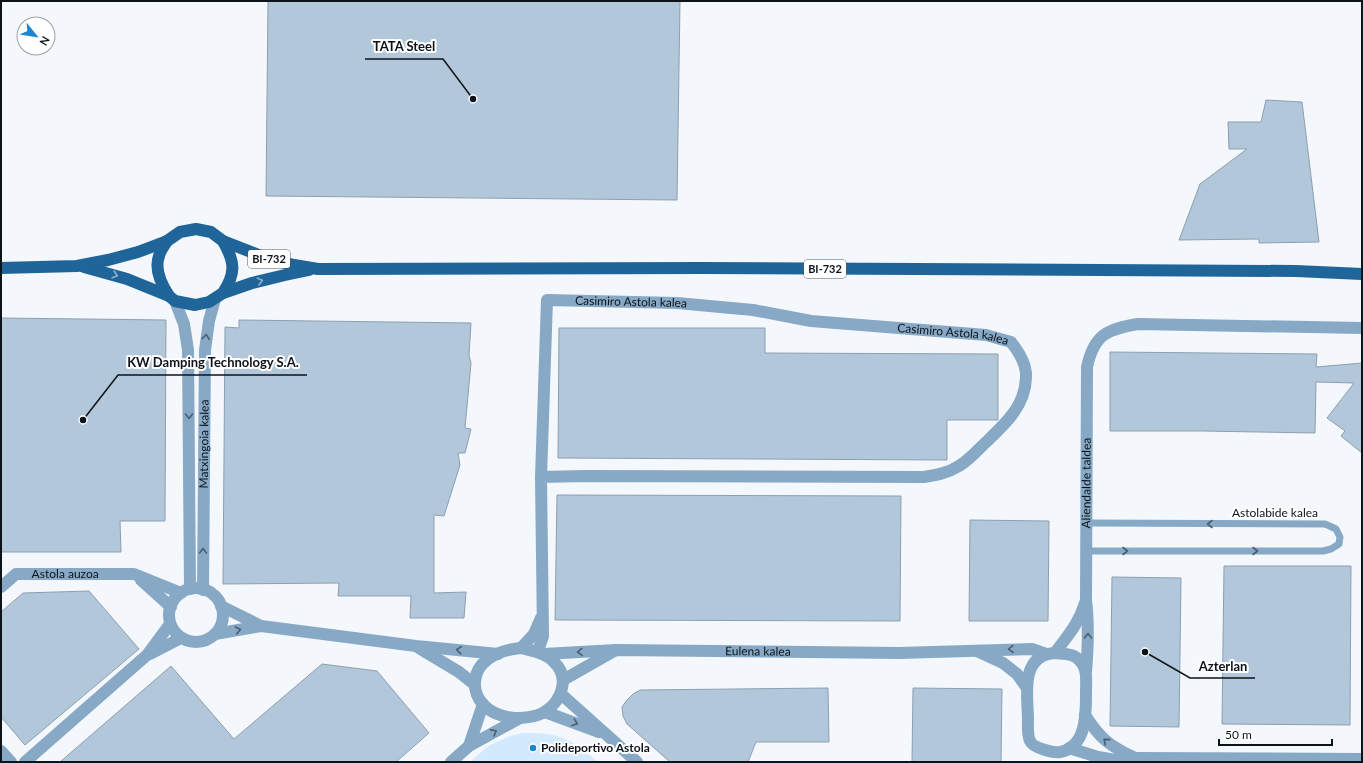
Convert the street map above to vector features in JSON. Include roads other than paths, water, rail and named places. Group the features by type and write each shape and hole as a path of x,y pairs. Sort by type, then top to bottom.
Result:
{"main road":[{"name":"BI-732","path":"1,268 77,266 108,260 138,252 167,241 180,232 196,229 211,232 223,241 270,259 318,269 702,268 1333,272 1362,274"},
{"path":"167,241 159,255 157,271 163,287 172,298"},
{"name":"BI-732","path":"219,296 229,284 233,271 231,255 223,241"},
{"name":"BI-732","path":"77,266 127,278 172,298 195,305 209,302 219,296 252,283 318,269"},
{"name":"BI-732","path":"1333,272 1362,269"}],"street":[{"name":"Matxingoia kalea","path":"203,590 205,350 208,321 219,296"},
{"name":"Matxingoia kalea","path":"172,298 184,324 188,350 186,591"},
{"name":"Casimiro Astola kalea","path":"541,478 585,476 924,477 946,472 959,466 972,456 1012,417 1024,394 1027,376 1021,355 1011,342 986,335 811,321 753,310 677,303 547,300 541,478 541,653"},
{"name":"Aliendalde taldea","path":"1086,600 1074,628 1051,653 1036,660 1028,676 1027,688 1030,742 1034,746 1050,751 1060,752 1074,744 1080,736 1086,715 1086,672 1088,647 1088,617 1086,600 1087,367 1089,356 1094,344 1100,338 1112,330 1138,324 1362,328"},
{"name":"Astola auzoa","path":"1,587 16,574 134,574 186,591"},
{"path":"134,574 171,607"},
{"path":"203,590 211,593 217,599 221,606 222,621 215,634 207,640 189,642 181,638 170,624 169,615 171,607 175,599 186,591 203,590"},
{"path":"221,606 262,626"},
{"name":"Casimiro Astola kalea","path":"521,648 534,634 542,617"},
{"path":"25,762 147,655 170,624"},
{"path":"215,634 262,626 416,646 498,654"},
{"path":"147,655 181,638"},
{"path":"416,646 459,672 474,684"},
{"path":"521,648 541,653 554,662 560,671 563,680 561,694 555,704 545,712 520,718 504,717 492,711 483,704 477,696 474,684 479,669 486,660 510,649 521,648"},
{"path":"976,651 1032,649 1051,653 1070,654 1081,661 1086,672"},
{"path":"563,680 616,650"},
{"name":"Eulena kalea","path":"541,653 616,650 899,653 976,651"},
{"path":"976,651 1003,663 1017,674 1027,688"},
{"path":"561,694 637,762"},
{"path":"469,746 483,704"},
{"path":"545,712 604,734"},
{"name":"Aliendalde taldea","path":"1086,715 1095,730 1103,739 1111,746 1135,758"},
{"path":"451,762 469,746 520,718"},
{"name":"Aliendalde taldea","path":"1069,748 1098,757 1116,760 1135,758 1362,760"},
{"path":"1,751 11,762"}],"lane":[{"name":"Astolabide kalea","path":"1086,524 1325,524 1336,530 1340,537 1339,544 1323,552 1086,551"}],"place":[{"name":"TATA Steel","path":"473,99"},
{"name":"KW Damping Technology S.A.","path":"83,420"},
{"name":"Azterlan","path":"1145,652"},
{"name":"Polideportivo Astola","path":"533,748"}]}
